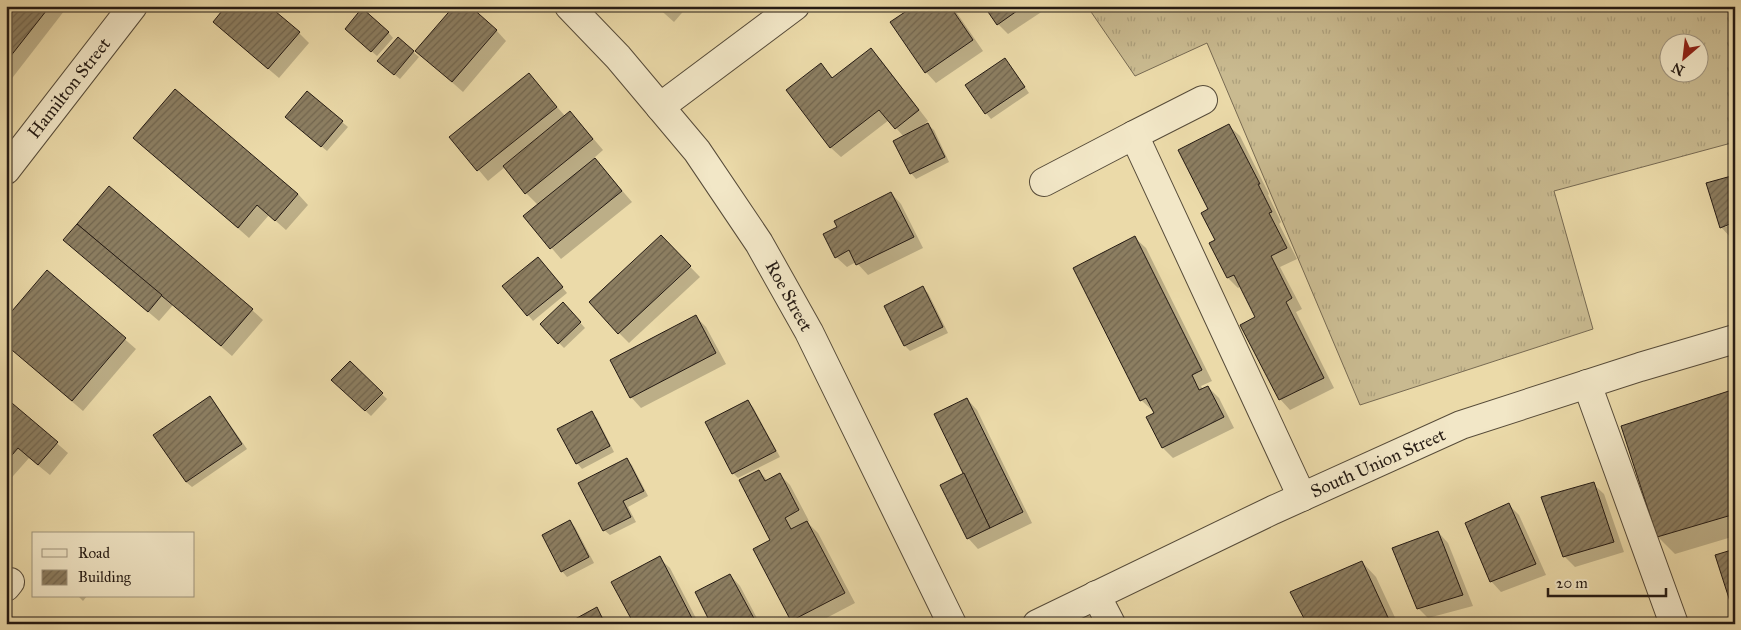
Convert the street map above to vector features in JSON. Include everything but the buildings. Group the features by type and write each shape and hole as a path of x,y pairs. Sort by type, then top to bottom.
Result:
{"street":[{"name":"Hamilton Street","path":"6,170 133,6"},
{"name":"Roe Street","path":"569,6 618,57 697,151 760,244 809,332 952,624"},
{"path":"660,108 795,6"},
{"path":"1044,182 1203,100"},
{"path":"1134,135 1302,497"},
{"name":"South Union Street","path":"1037,624 1302,497 1461,425 1640,367 1735,339"},
{"path":"1588,384 1674,624"},
{"path":"1096,595 1111,624"}],"green space":[{"path":"1087,6 1735,6 1735,142 1554,191 1593,329 1360,405 1207,43 1135,76"}]}
